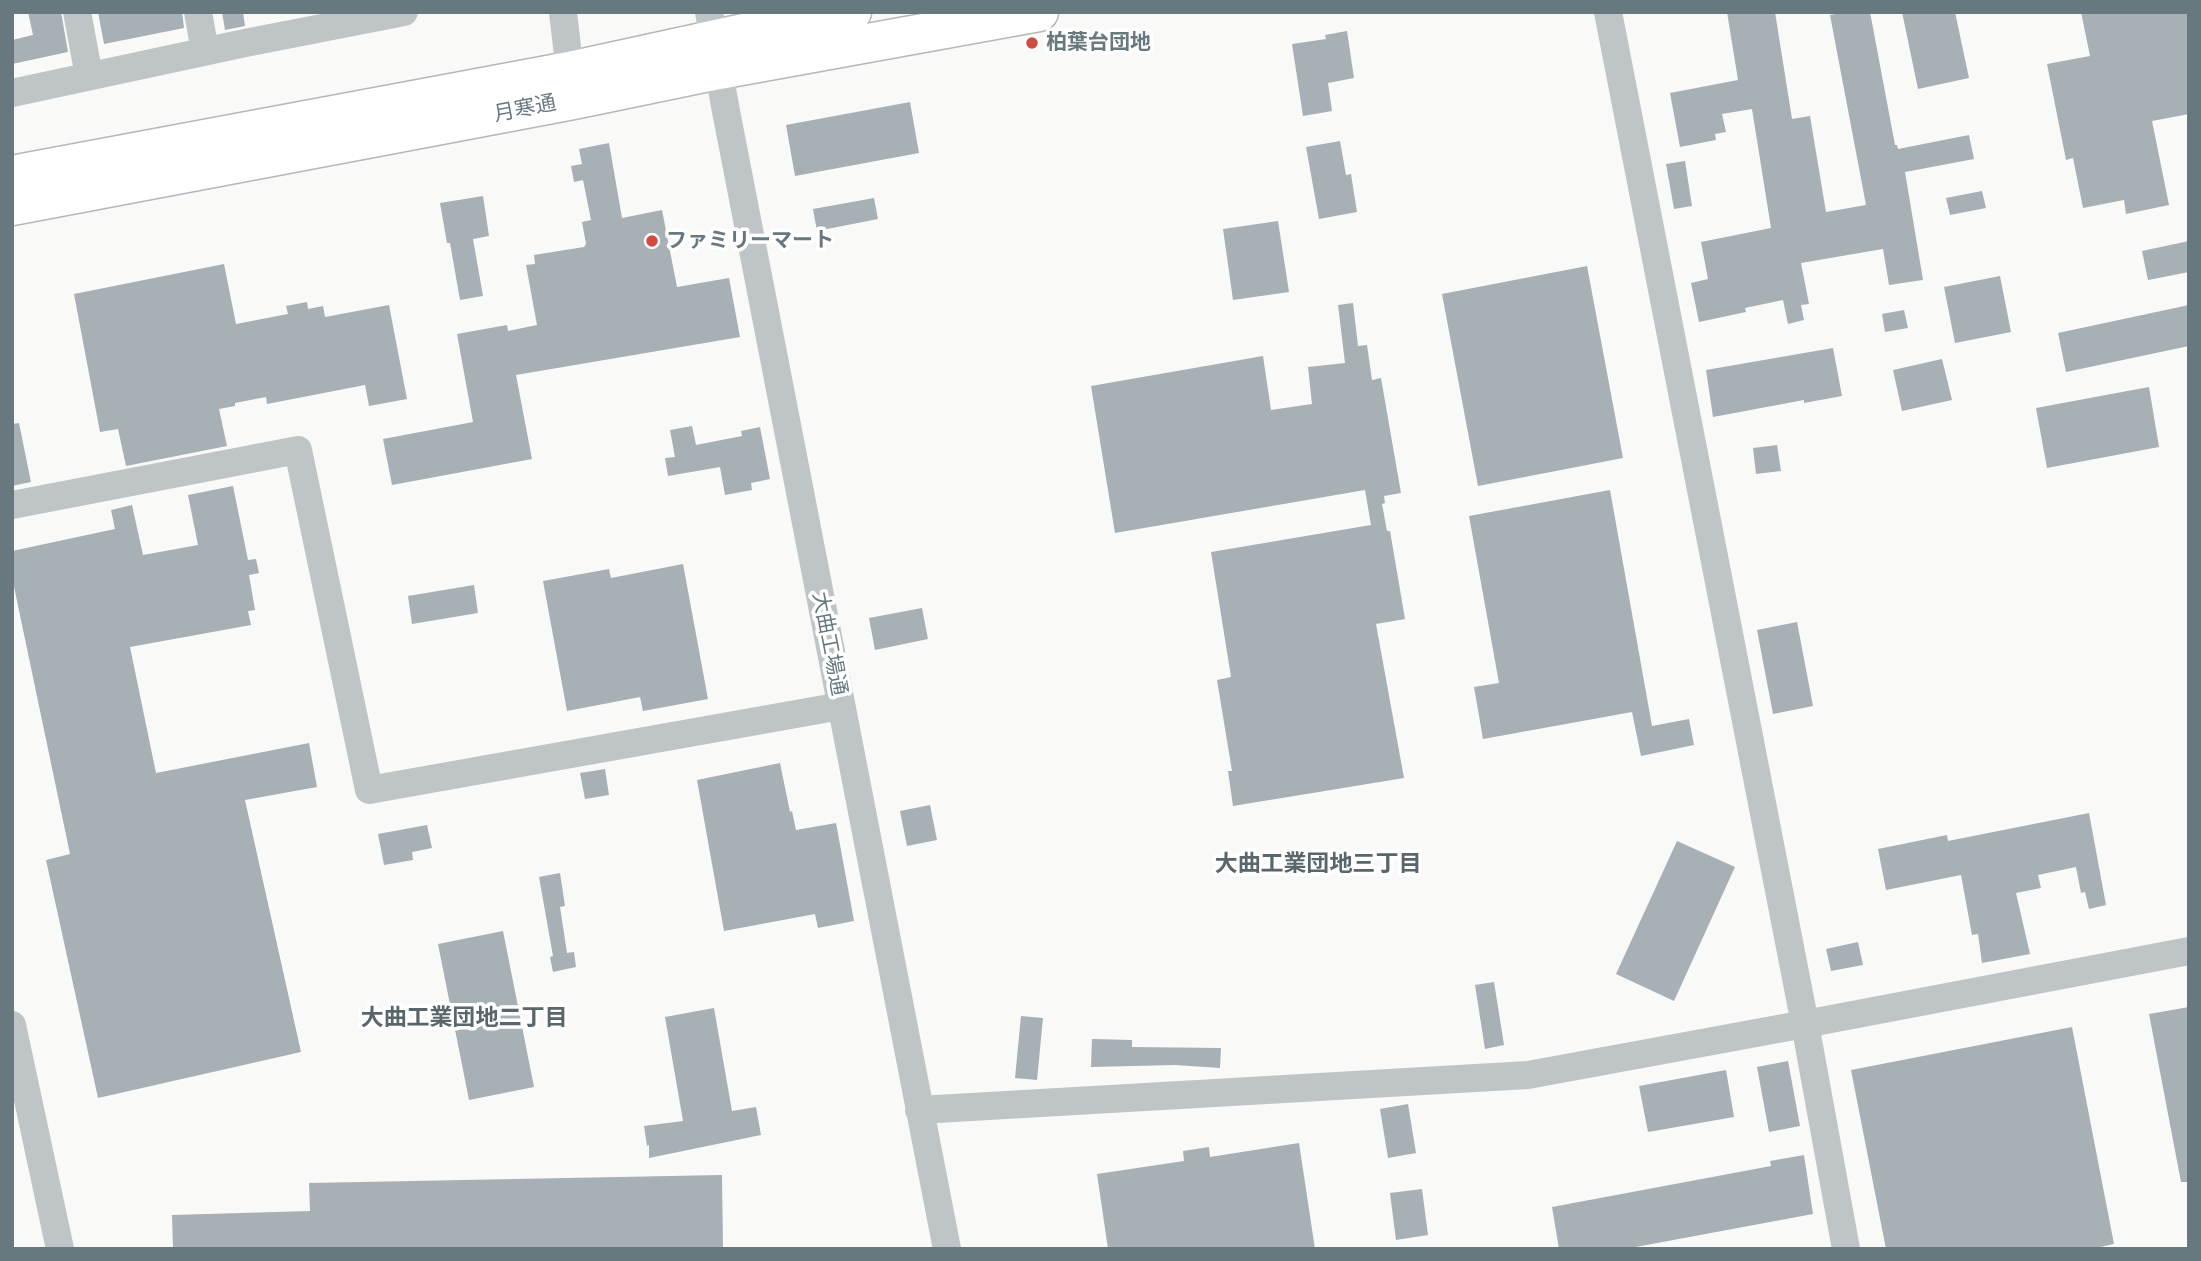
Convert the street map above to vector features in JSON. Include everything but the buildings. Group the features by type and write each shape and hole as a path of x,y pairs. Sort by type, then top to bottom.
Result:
{"highway":[{"name":"月寒通","path":"12,206 571,85 714,40 852,12"},
{"name":"月寒通","path":"714,40 1039,12"},
{"name":"月寒通","path":"12,175 571,85"}],"street":[{"path":"77,12 89,76"},
{"path":"198,12 205,51"},
{"path":"12,93 205,51 316,21 404,12"},
{"path":"563,12 571,85"},
{"path":"1608,12 1805,1024 1846,1249"},
{"name":"大曲工場通","path":"714,40 947,1249"},
{"path":"12,505 299,450 369,790 841,706"},
{"path":"919,1110 1528,1075 2189,951"},
{"path":"12,1025 60,1249"}],"place":[{"name":"柏葉台団地","path":"1032,43"},
{"name":"ファミリーマート","path":"652,241"}],"district":[{"name":"大曲工業団地三丁目","path":"1318,864"},
{"name":"大曲工業団地二丁目","path":"464,1018"}]}
